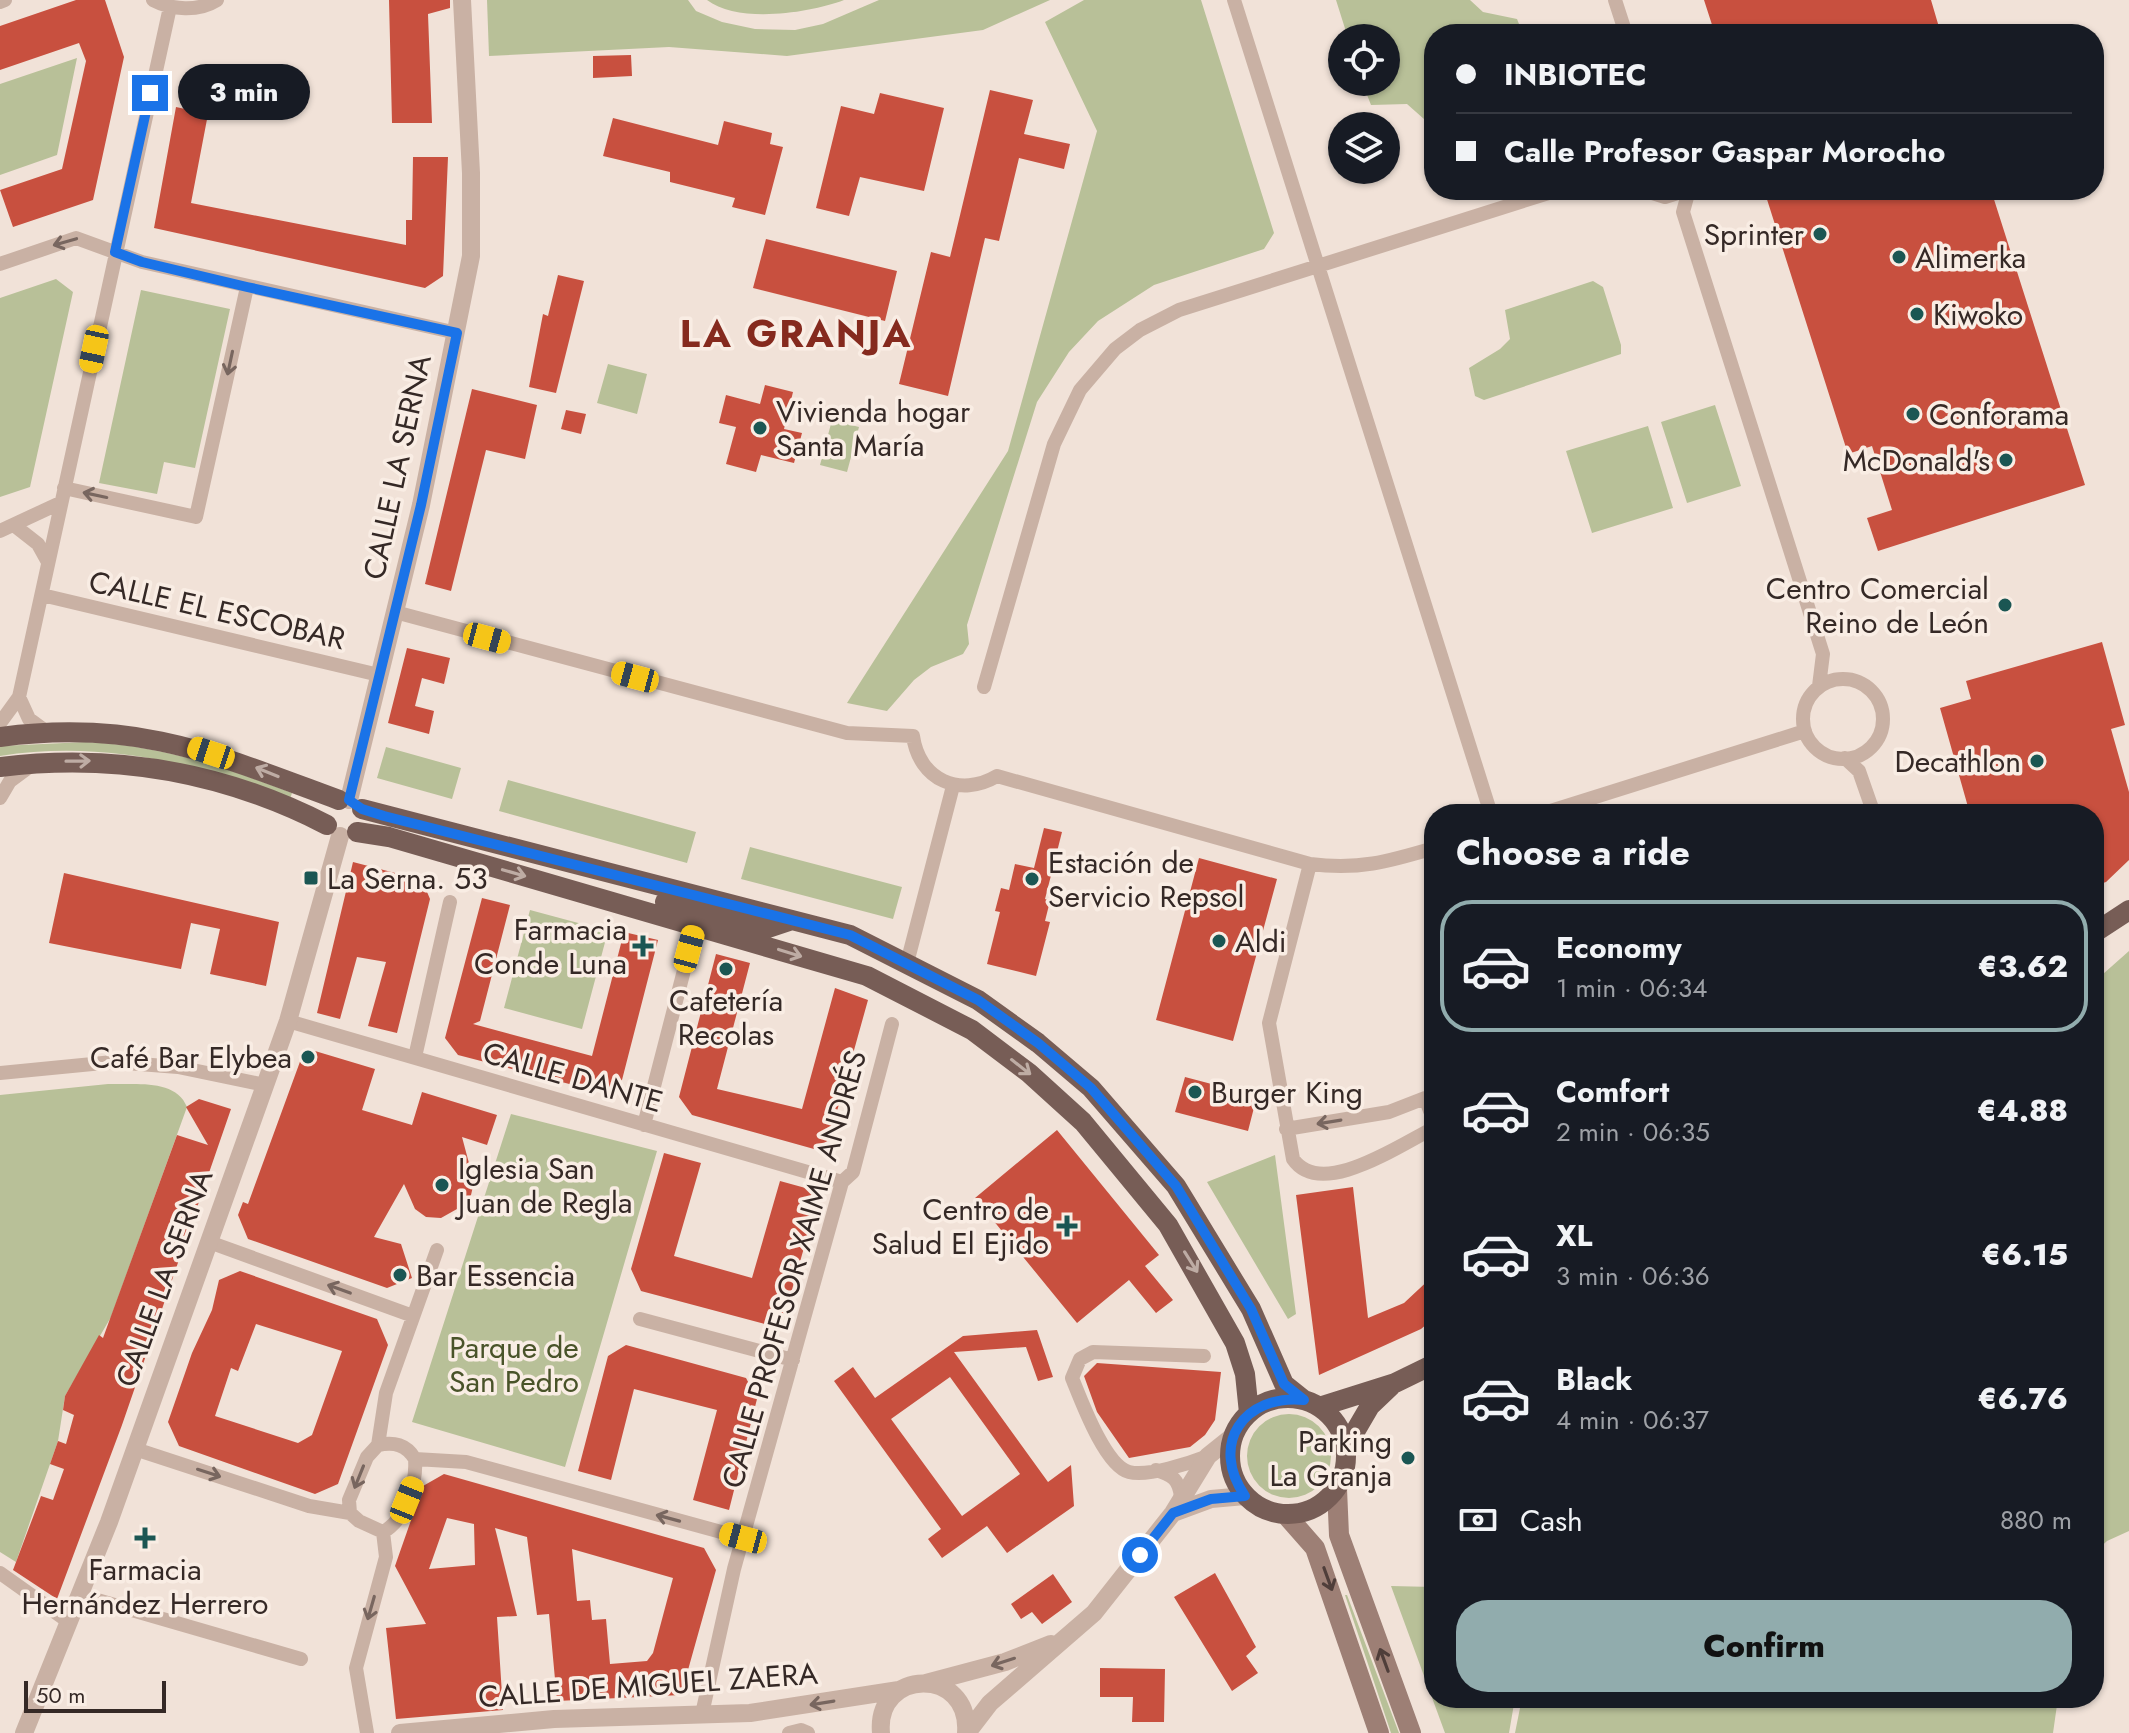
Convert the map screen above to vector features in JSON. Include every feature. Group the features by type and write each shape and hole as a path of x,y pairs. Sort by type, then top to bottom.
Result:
{"main road":[{"path":"0,737 94,731 190,746 350,803 850,935 907,963 1009,1021 1066,1066 1115,1112 1197,1215 1251,1309 1284,1384 1337,1424 1346,1447 1347,1461 1337,1489 1339,1535 1411,1733"},
{"path":"0,767 93,760 182,771 257,796 341,831 389,837 698,918 765,929 792,920"},
{"name":"CALLE LA SERNA","path":"350,803 363,824 341,831 327,812 350,803"},
{"path":"617,875 639,894 904,992 972,1030 1029,1073 1083,1122 1168,1225 1235,1343 1245,1374 1249,1413"},
{"path":"2104,926 2129,910"},
{"path":"1337,1489 1314,1508 1286,1515 1257,1506 1245,1496 1231,1468 1233,1436 1249,1413 1275,1400 1312,1403 1395,1383 1424,1369"},
{"path":"1346,1447 1370,1406 1395,1383"},
{"path":"1286,1515 1315,1548 1323,1566 1379,1733"}],"street":[{"path":"153,0 170,7 191,9 217,0"},
{"name":"CALLE LA SERNA","path":"350,803 457,333 471,256 462,0"},
{"path":"1234,0 1488,804"},
{"path":"1615,0 1623,24"},
{"path":"0,723 19,697 170,7"},
{"path":"984,687 1054,444 1080,390 1115,349 1140,330 1179,310 1527,200"},
{"path":"1669,200 1683,212"},
{"path":"1686,200 1683,212 1823,654 1844,679 1868,688 1880,705 1880,734 1861,754 1845,758 1821,752 1805,731 1804,708 1819,686 1823,654"},
{"path":"0,264 76,238 142,262 457,333"},
{"path":"7,529 62,496 196,517 247,287"},
{"path":"7,529 38,544 48,562"},
{"name":"CALLE EL ESCOBAR","path":"42,595 379,675"},
{"path":"395,612 847,733 913,736 919,760 928,771 953,786 971,787 997,776 1310,864 1349,869 1376,866 1424,851"},
{"path":"1819,686 1844,679"},
{"path":"19,697 29,719 48,733"},
{"path":"1573,804 1805,731"},
{"path":"1861,754 1859,771 1871,804"},
{"path":"1845,758 1859,771"},
{"path":"0,798 10,781 35,762"},
{"path":"907,963 953,786"},
{"name":"CALLE LA SERNA","path":"25,1732 135,1449 288,1021 341,831"},
{"path":"1310,864 1269,1023 1286,1129 1298,1167 1316,1175 1348,1171 1424,1133"},
{"path":"415,1057 450,902"},
{"path":"644,1125 698,918"},
{"name":"CALLE DANTE","path":"288,1021 842,1182"},
{"name":"CALLE PROFESOR XAIME ANDRÉS","path":"702,1714 743,1538 842,1182 853,1172 892,1024"},
{"path":"0,1073 113,1062 178,1067 265,1085"},
{"path":"1286,1129 1389,1112 1424,1098"},
{"path":"209,1242 413,1316"},
{"path":"350,1513 349,1500 367,1457 378,1445 386,1393 437,1250"},
{"path":"640,1319 793,1360"},
{"path":"1204,1356 1093,1352 1080,1359 1072,1378 1087,1416 1117,1465 1126,1472 1156,1470 1208,1456"},
{"path":"967,1733 990,1703 1094,1613 1177,1505 1208,1456 1233,1436"},
{"path":"378,1445 392,1442 409,1449 415,1459 417,1474 397,1525 383,1532"},
{"path":"135,1449 309,1506 350,1513 383,1532"},
{"path":"415,1459 466,1462 743,1538"},
{"path":"1156,1470 1171,1474 1179,1485 1177,1505"},
{"path":"1177,1505 1245,1496"},
{"path":"367,1733 356,1668 386,1557 383,1532"},
{"path":"0,1573 69,1622"},
{"path":"80,1595 301,1659"},
{"path":"926,1683 1005,1662 1074,1631"},
{"path":"926,1683 950,1691 958,1700 964,1711 967,1733"},
{"name":"CALLE DE MIGUEL ZAERA","path":"400,1733 777,1710 926,1683"},
{"path":"881,1733 883,1710 899,1690"}],"green space":[{"path":"487,0 688,0 696,11 722,22 755,29 795,30 823,24 879,0 1050,0 983,30 787,56 669,47 489,56"},
{"path":"707,0 844,0 794,12 755,14 737,12"},
{"path":"1084,0 1201,0 1274,233 1264,249 1154,285 1098,321 1069,352 1037,402 967,625 969,644 963,654 931,667 914,680 887,711 847,703 1008,451 1097,131 1045,22"},
{"path":"1336,0 1470,0 1483,12 1517,19 1519,24 1424,24 1424,119 1407,104 1371,105 1367,96 1400,96 1400,24 1344,24"},
{"path":"77,58 57,155 0,175 0,84"},
{"path":"56,279 73,292 30,487 0,497 0,298"},
{"path":"1593,281 1603,287 1621,354 1484,400 1475,396 1469,368 1510,339 1505,310"},
{"path":"141,290 230,309 195,468 164,462 157,494 99,483"},
{"path":"608,364 647,374 637,414 597,403"},
{"path":"1715,405 1741,486 1687,503 1661,422"},
{"path":"832,420 859,427 847,472 820,465"},
{"path":"1648,426 1673,508 1592,533 1566,451"},
{"path":"86,742 140,748 191,759 292,793 290,799 183,765 112,753 75,751 0,756 0,746"},
{"path":"386,747 461,768 452,799 377,778"},
{"path":"508,780 696,832 687,863 499,811"},
{"path":"750,847 902,887 893,919 741,879"},
{"path":"530,910 608,931 582,1029 504,1008"},
{"path":"2129,951 2129,1531 2104,1544 2104,973"},
{"path":"108,1084 164,1087 174,1091 187,1107 111,1317 65,1396 58,1441 16,1562 0,1552 0,1095"},
{"name":"Parque de San Pedro","path":"511,1114 657,1151 565,1467 412,1422"},
{"path":"1275,1155 1296,1314 1288,1319 1207,1182"},
{"path":"1289,1414 1305,1417 1319,1426 1328,1440 1331,1456 1328,1472 1319,1486 1305,1495 1289,1498 1273,1495 1259,1486 1250,1472 1247,1456 1250,1440 1259,1426 1273,1417"},
{"path":"1391,1586 1424,1587 1424,1676"},
{"path":"1347,1595 1399,1733 1391,1733"},
{"path":"1436,1708 1513,1708 1509,1733 1445,1733"},
{"path":"1520,1708 2057,1708 2053,1733 1515,1733"}],"building":[{"path":"76,0 105,0 124,57 93,200 13,227 0,190 62,169 86,61 79,43 0,70 0,26"},
{"path":"389,0 450,0 450,8 428,14 432,123 392,123"},
{"path":"1704,0 1931,0 1938,24 1712,24"},
{"path":"631,55 632,76 593,78 593,56"},
{"path":"990,90 1033,100 1024,134 1070,144 1064,169 1019,158 999,241 985,238 948,396 899,384 931,252 950,257"},
{"path":"880,93 944,108 924,191 860,177 849,216 816,208 841,106 874,114"},
{"path":"176,107 208,114 191,203 406,245 406,220 412,220 413,157 448,157 443,276 425,288 154,228"},
{"path":"613,118 718,145 724,121 772,133 770,144 783,147 765,215 732,207 735,198 670,182 670,172 603,156"},
{"path":"1767,200 1994,200 2085,485 1878,551 1867,518 1892,510 1872,446 1848,454"},
{"path":"766,239 897,271 885,321 753,288"},
{"path":"558,275 584,281 556,393 529,387 543,314 548,316"},
{"name":"Vivienda hogar Santa María","path":"765,385 793,392 784,429 802,433 794,463 761,455 756,472 726,464 736,427 719,423 726,395 760,404"},
{"path":"472,389 537,405 525,459 486,450 451,591 425,584"},
{"path":"566,410 586,414 581,434 561,429"},
{"name":"Decathlon","path":"2102,642 2125,725 2111,729 2129,792 2129,860 2106,882 2104,804 1967,804 1940,708 1971,699 1966,681"},
{"path":"407,648 450,658 444,684 422,678 415,706 434,711 429,734 388,723"},
{"path":"1044,828 1062,832 1045,899 1050,901 1045,921 1050,922 1036,976 987,964 1000,912 995,911 1001,888 1009,890 1015,864 1034,868"},
{"name":"Aldi","path":"1199,858 1277,879 1233,1041 1156,1020"},
{"path":"353,862 422,880 430,899 397,1033 368,1026 386,962 357,957 340,1019 317,1013"},
{"path":"64,873 279,922 266,986 210,974 220,929 191,923 181,969 49,943"},
{"path":"482,898 510,905 480,1021 473,1024 592,1056 624,932 658,940 622,1080 600,1092 458,1055 445,1038"},
{"path":"716,954 750,963 717,1089 802,1109 835,988 868,1000 829,1140 814,1149 692,1115 679,1097"},
{"path":"305,1048 375,1069 362,1110 412,1125 422,1092 497,1115 487,1145 462,1137 474,1182 471,1195 457,1209 441,1218 426,1217 415,1209 404,1184 374,1237 401,1244 412,1278 387,1288 248,1239 238,1215 243,1202 248,1204"},
{"path":"1185,1077 1257,1096 1248,1131 1175,1112"},
{"path":"199,1099 231,1109 122,1425 57,1599 13,1570 41,1496 53,1500 64,1469 50,1464 58,1441 66,1444 74,1415 63,1410 65,1396 99,1335 103,1338 177,1135 208,1145 186,1107"},
{"name":"Centro de Salud El Ejido","path":"1057,1130 1159,1255 1145,1266 1173,1300 1156,1313 1129,1280 1077,1323 975,1198"},
{"path":"664,1153 701,1163 674,1256 752,1278 780,1181 820,1192 785,1314 765,1324 641,1291 631,1269"},
{"path":"1353,1187 1368,1318 1404,1303 1424,1284 1424,1326 1319,1375 1296,1195"},
{"path":"240,1271 377,1319 388,1345 338,1484 315,1494 179,1446 168,1422 192,1353 212,1310 219,1280","holes":["256,1324 342,1351 312,1435 298,1443 215,1416 231,1368 238,1371"]},
{"path":"1037,1330 1053,1377 1038,1381 1026,1347 954,1352 1048,1482 1071,1465 1074,1506 1007,1553 987,1526 942,1558 928,1539 941,1529 834,1381 853,1367 875,1398 963,1336","holes":["950,1377 1020,1474 962,1516 891,1419"]},
{"path":"626,1345 746,1378 757,1399 729,1510 693,1500 717,1410 634,1389 611,1480 578,1471 608,1356"},
{"path":"1097,1363 1221,1372 1215,1420 1205,1435 1190,1447 1129,1458 1097,1412 1084,1376"},
{"path":"444,1474 704,1548 716,1570 681,1695 557,1701 549,1614 537,1615 527,1537 495,1528 517,1616 497,1617 503,1710 396,1719 386,1628 426,1624 395,1566 423,1486","holes":["447,1518 474,1524 475,1565 429,1569","572,1549 673,1578 653,1653 647,1661 610,1664 606,1619 592,1620 590,1600 577,1601"]},
{"path":"1215,1573 1256,1647 1246,1656 1258,1673 1232,1691 1174,1597"},
{"path":"1053,1574 1072,1602 1042,1624 1032,1612 1021,1619 1011,1604"},
{"path":"1100,1668 1165,1669 1164,1722 1132,1722 1133,1697 1100,1697"}],"place":[{"name":"Sprinter","path":"1820,234"},
{"name":"Alimerka","path":"1899,257"},
{"name":"Kiwoko","path":"1917,314"},
{"name":"Conforama","path":"1913,414"},
{"name":"Vivienda hogar Santa María","path":"760,428"},
{"name":"McDonald's","path":"2006,460"},
{"name":"Centro Comercial Reino de León","path":"2005,605"},
{"name":"Decathlon","path":"2037,761"},
{"name":"La Serna. 53","path":"311,878"},
{"name":"Estación de Servicio Repsol","path":"1032,879"},
{"name":"Aldi","path":"1219,941"},
{"name":"Farmacia Conde Luna","path":"643,946"},
{"name":"Cafetería Recolas","path":"726,969"},
{"name":"Café Bar Elybea","path":"308,1057"},
{"name":"Burger King","path":"1195,1092"},
{"name":"Iglesia San Juan de Regla","path":"442,1185"},
{"name":"Centro de Salud El Ejido","path":"1067,1226"},
{"name":"Bar Essencia","path":"400,1275"},
{"name":"Parking La Granja","path":"1408,1458"},
{"name":"Farmacia Hernández Herrero","path":"145,1538"}],"district":[{"name":"LA GRANJA","path":"796,333"}],"route":[{"path":"150,93 115,252 142,262 247,287 457,333 421,505 349,800 362,809 384,816 850,935 978,1000 1052,1054 1115,1112 1197,1215 1251,1309 1284,1384 1304,1400 1284,1398 1266,1403 1249,1413 1240,1424 1233,1436 1231,1468 1245,1496 1228,1495 1211,1499 1173,1513 1140,1555"}]}
